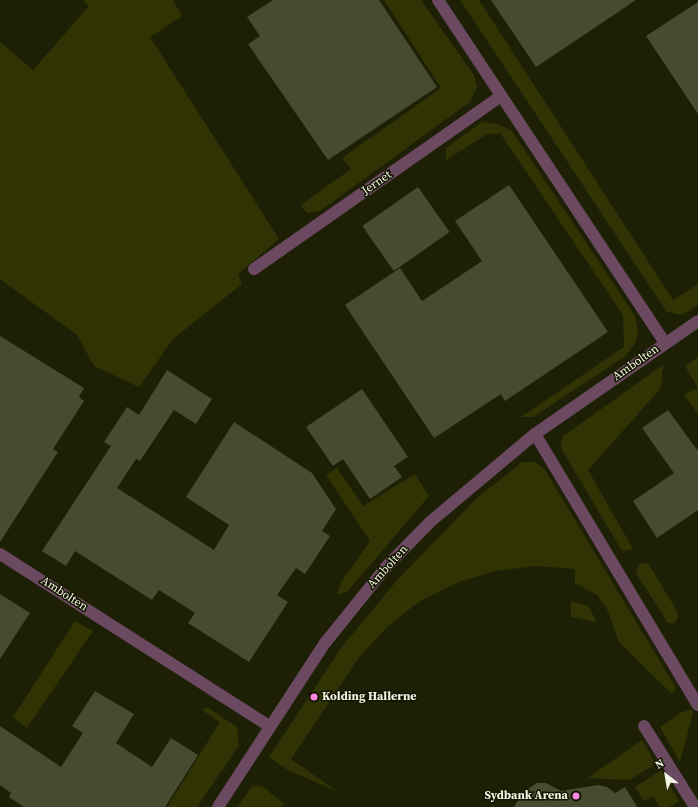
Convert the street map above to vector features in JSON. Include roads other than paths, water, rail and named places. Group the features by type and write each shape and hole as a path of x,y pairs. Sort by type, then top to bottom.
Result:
{"street":[{"path":"438,0 500,97 665,343"},
{"name":"Jernet","path":"254,269 500,97"},
{"name":"Ambolten","path":"218,807 269,726 329,638 386,567 451,502 535,434 698,321"},
{"path":"535,434 698,705"},
{"name":"Ambolten","path":"0,554 269,726"},
{"path":"644,726 695,807"}],"place":[{"name":"Kolding Hallerne","path":"314,697"},
{"name":"Sydbank Arena","path":"576,796"}]}
